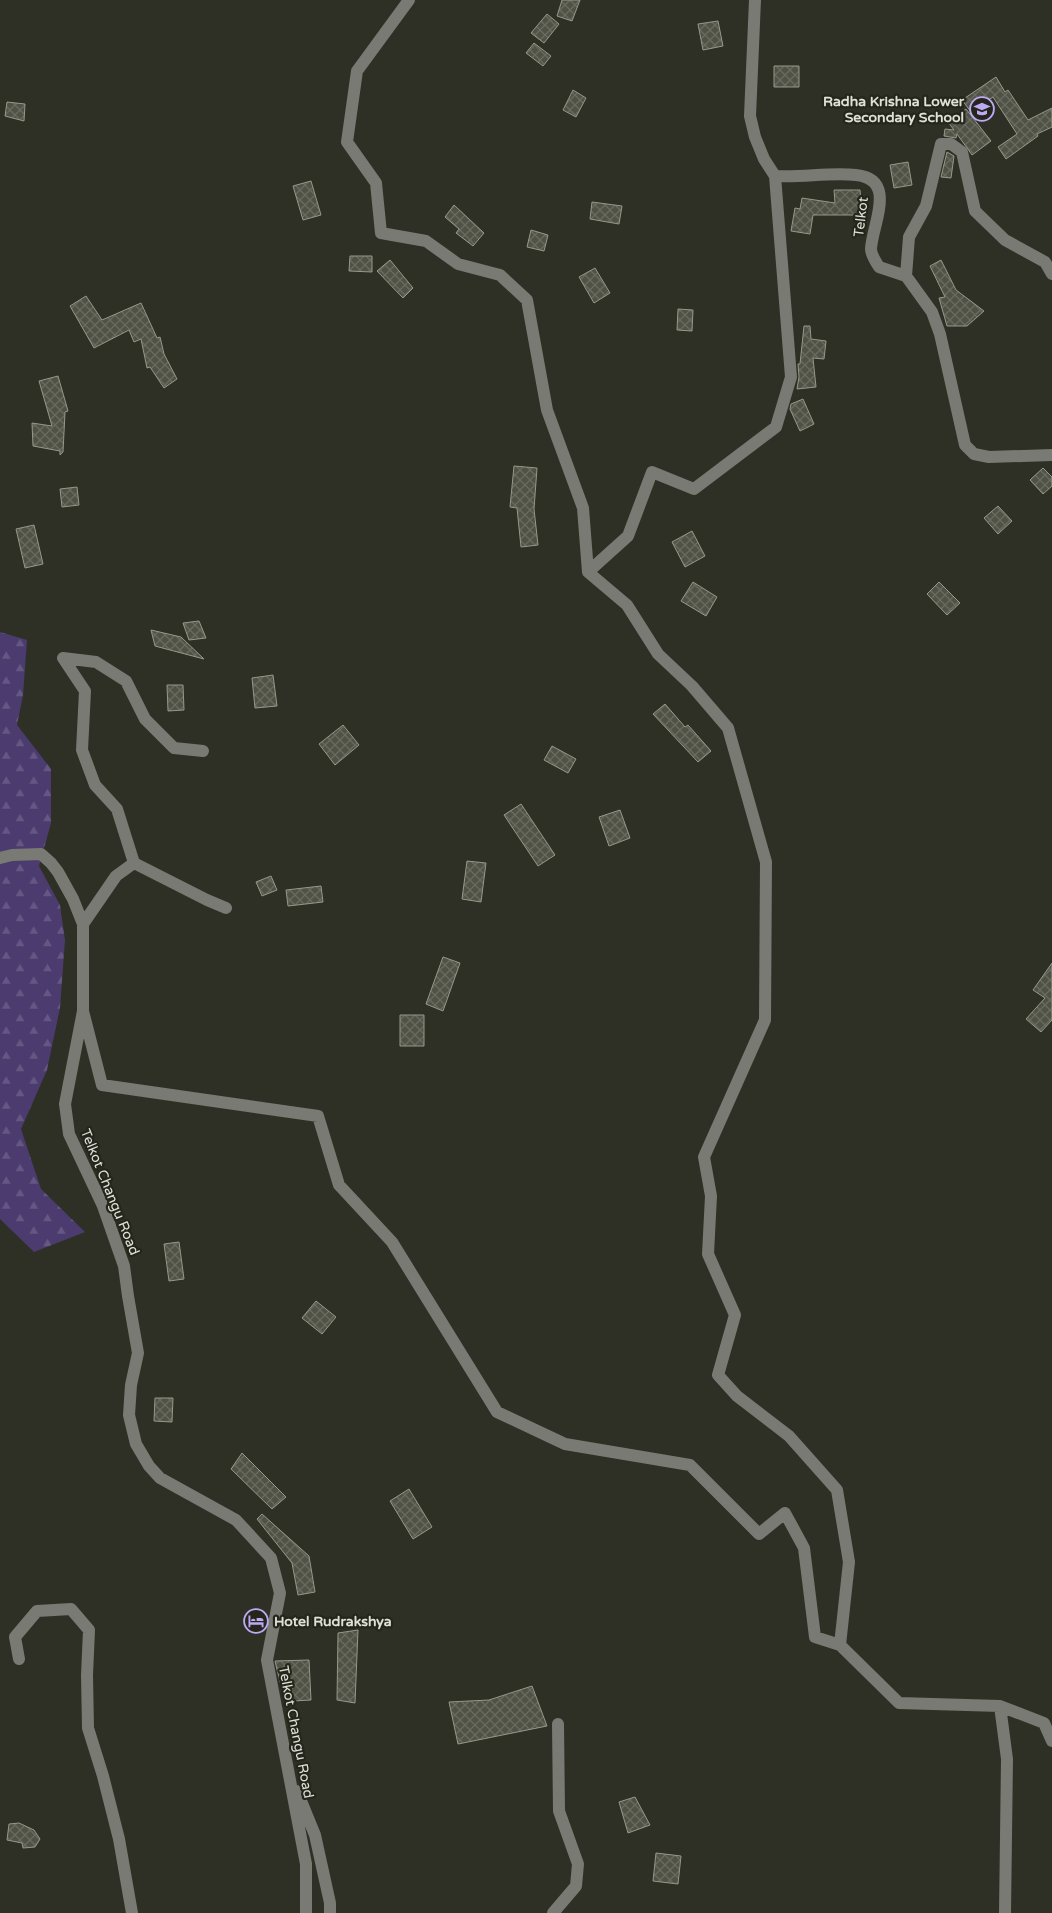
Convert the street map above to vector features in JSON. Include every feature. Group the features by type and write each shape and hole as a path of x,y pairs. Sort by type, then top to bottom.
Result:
{"street":[{"path":"409,0 357,71 347,142 376,183 381,232 426,241 458,264 500,276 527,300 547,410 583,508 588,572 627,605 658,654 692,686 728,728 766,862 765,1020 704,1157 711,1196 708,1254 735,1315 718,1375 737,1396 789,1436 837,1490 849,1562 840,1645"},
{"path":"588,572 628,536 652,472 694,489 776,427 790,377 775,176 764,159 755,137 750,116 755,0"},
{"path":"1052,274 1046,262 1005,240 975,212 962,152 951,144 942,144 926,206 909,237 906,276 932,312 940,334 965,445 974,454 989,457 1052,455"},
{"name":"Telkot","path":"775,176 794,178 829,174 858,175 869,178 878,188 880,204 871,251 879,267 906,276"},
{"path":"203,751 174,748 146,718 126,681 96,662 63,658 85,691 82,750 95,785 117,809 134,862 226,908"},
{"name":"Telkot Changu Road","path":"0,858 12,855 41,854 52,863 58,872 73,899 83,924 83,1011 65,1104 69,1134 102,1206 124,1266 138,1353 129,1415 136,1444 149,1466 160,1478 236,1520 271,1558 280,1593 267,1660 306,1864 306,1913"},
{"path":"83,924 116,876 134,862"},
{"path":"83,1011 102,1085 318,1116 339,1185 392,1242 497,1412 565,1444 690,1466 759,1534 786,1512 804,1548 815,1637 840,1645 899,1703 1000,1706 1044,1723 1052,1741"},
{"path":"19,1659 15,1637 37,1611 71,1609 89,1630 87,1675 88,1728 103,1776 119,1839 132,1913"},
{"path":"1000,1706 1007,1759 1005,1913"},
{"path":"553,1913 576,1886 578,1864 559,1811 558,1724"},
{"path":"286,1765 315,1834 330,1903 330,1913"}],"green space":[{"path":"0,632 27,640 23,695 17,725 51,769 51,823 39,866 60,905 65,940 60,1008 47,1070 21,1129 41,1189 85,1232 34,1252 0,1219"}],"building":[{"path":"562,0 580,0 572,21 557,16"},
{"path":"547,14 559,24 544,43 531,33"},
{"path":"718,21 723,46 703,50 698,24"},
{"path":"534,43 551,56 543,66 526,53"},
{"path":"774,66 799,66 799,87 774,87"},
{"path":"996,77 1005,92 1008,90 1028,120 1052,108 1052,127 1037,134 1038,136 1006,159 998,147 1017,134 993,97 971,112 962,100"},
{"path":"573,90 586,98 576,117 563,110"},
{"path":"7,102 25,104 24,121 5,116"},
{"path":"966,109 991,141 972,155 957,134 956,138 944,136 945,129 954,130 948,122"},
{"path":"947,152 954,156 951,178 941,177"},
{"path":"908,162 912,185 894,188 890,165"},
{"path":"311,181 321,215 303,220 293,186"},
{"path":"834,190 860,190 862,215 813,215 810,234 791,231 795,208 800,209 802,198 835,203"},
{"path":"592,202 622,206 619,224 590,219"},
{"path":"454,205 484,233 473,246 456,233 459,229 445,217"},
{"path":"531,230 548,235 544,251 527,247"},
{"path":"350,256 372,256 372,272 349,271"},
{"path":"390,260 413,288 403,298 377,271"},
{"path":"941,260 956,290 984,311 967,326 947,326 939,298 945,297 930,266"},
{"path":"595,268 610,293 594,303 579,277"},
{"path":"86,296 102,320 141,303 157,338 160,337 164,354 177,379 164,388 150,367 147,368 141,339 134,342 129,330 94,348 70,306"},
{"path":"678,309 693,310 692,331 677,330"},
{"path":"804,326 810,326 811,339 826,341 824,359 813,358 816,387 797,389 799,377 798,364 800,364"},
{"path":"58,376 68,411 65,412 63,452 60,455 60,451 33,446 32,423 52,426 39,381"},
{"path":"803,399 814,424 800,431 790,409 791,404"},
{"path":"514,466 537,468 534,509 538,545 521,547 517,508 510,507"},
{"path":"1043,468 1052,477 1052,486 1043,494 1030,480"},
{"path":"77,487 79,505 62,507 60,489"},
{"path":"998,506 1012,521 998,534 984,518"},
{"path":"34,525 43,564 25,568 16,529"},
{"path":"692,531 705,556 685,567 672,542"},
{"path":"693,582 717,597 706,616 681,601"},
{"path":"939,582 960,603 947,615 927,594"},
{"path":"199,621 206,638 189,640 183,623"},
{"path":"151,630 181,637 204,659 155,646"},
{"path":"273,675 277,706 255,708 252,678"},
{"path":"167,685 183,685 184,710 168,711"},
{"path":"665,704 685,727 688,725 711,751 698,762 653,714"},
{"path":"343,725 359,745 335,765 319,744"},
{"path":"552,746 576,759 568,773 544,760"},
{"path":"521,804 555,855 538,866 504,815"},
{"path":"620,810 630,838 609,846 599,817"},
{"path":"467,861 486,863 481,902 462,899"},
{"path":"271,876 277,890 262,896 256,882"},
{"path":"321,886 323,902 288,906 286,890"},
{"path":"443,957 460,963 443,1011 426,1004"},
{"path":"1052,963 1052,1020 1041,1032 1026,1019 1045,998 1033,990"},
{"path":"400,1015 424,1015 424,1046 400,1046"},
{"path":"179,1242 184,1279 169,1281 164,1244"},
{"path":"316,1301 336,1317 322,1334 302,1318"},
{"path":"155,1398 173,1398 172,1422 154,1421"},
{"path":"242,1453 286,1497 272,1509 231,1469"},
{"path":"409,1489 432,1527 413,1539 390,1501"},
{"path":"262,1514 309,1556 315,1592 298,1595 292,1563 257,1519"},
{"path":"358,1630 355,1703 337,1700 338,1633"},
{"path":"309,1660 311,1700 293,1701 292,1682 280,1682 275,1661"},
{"path":"532,1686 547,1726 458,1744 449,1702 489,1700"},
{"path":"635,1797 650,1825 628,1833 619,1802"},
{"path":"19,1823 34,1830 40,1839 35,1847 23,1848 22,1843 7,1840 9,1824"},
{"path":"656,1853 681,1856 678,1884 653,1881"}],"place":[{"name":"Radha Krishna Lower Secondary School","path":"982,109"},
{"name":"Hotel Rudrakshya","path":"256,1621"}]}
